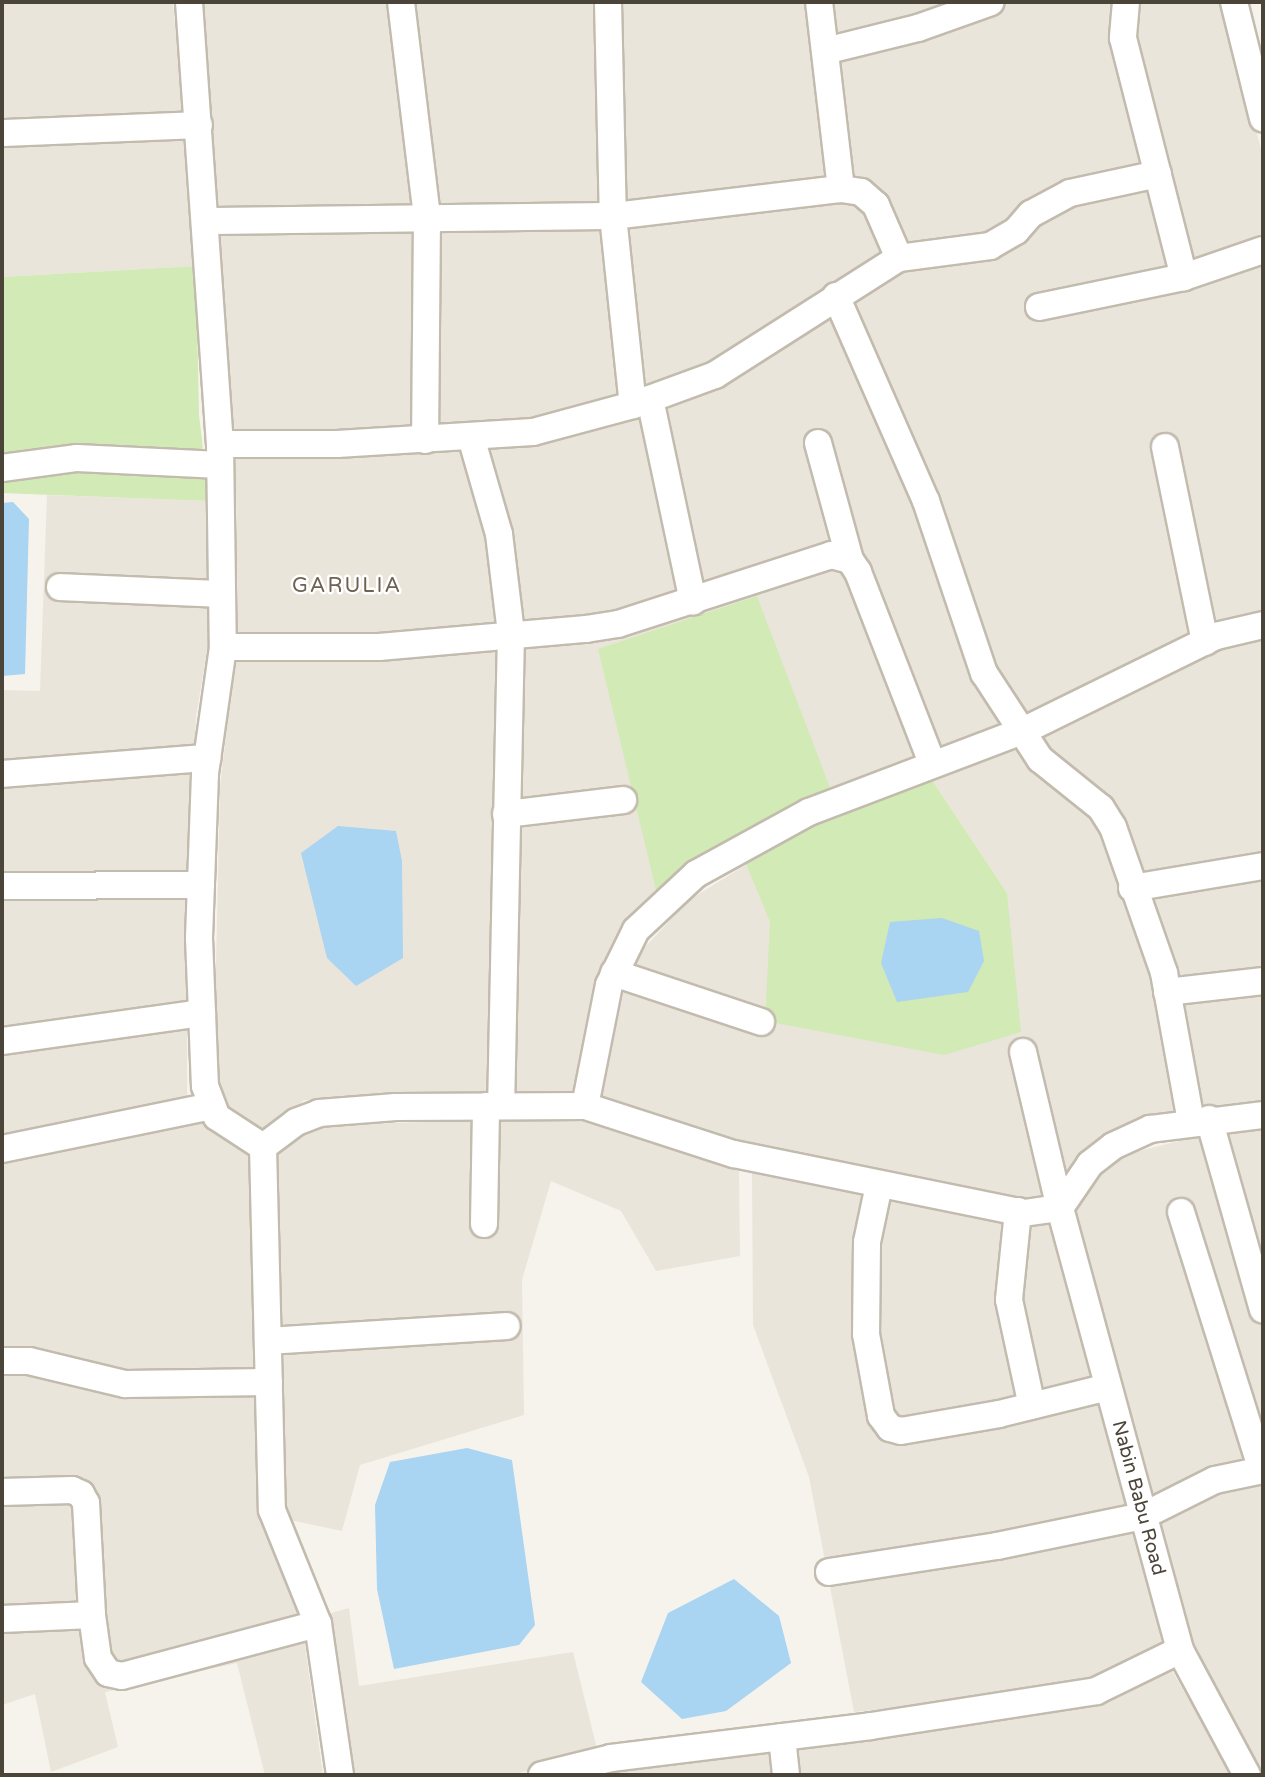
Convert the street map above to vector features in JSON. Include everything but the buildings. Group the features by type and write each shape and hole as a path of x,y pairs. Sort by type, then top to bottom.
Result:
{"street":[{"path":"189,2 220,454 223,647 207,758 201,885 205,1086 217,1117 263,1147"},
{"path":"401,2 427,217 425,440"},
{"path":"608,2 613,216 641,402 693,601"},
{"path":"819,2 841,189"},
{"path":"825,51 918,28 991,2"},
{"path":"1126,2 1123,38 1184,277"},
{"path":"1234,2 1263,118"},
{"path":"2,133 199,125"},
{"path":"2,468 77,458 220,454 533,432 641,402 715,375 899,258 990,246 1016,231 1031,214 1070,193 1158,174"},
{"path":"206,221 613,216 841,189 861,192 876,205 899,258"},
{"path":"1039,307 1184,277 1263,250"},
{"path":"836,296 926,501 984,673 1019,732 1040,760 1101,808 1113,827 1167,992 1200,1121 1263,1310"},
{"path":"471,437 499,534 511,633 506,814 508,916 484,1224"},
{"path":"818,443 850,561 932,763"},
{"path":"1165,447 1205,642"},
{"path":"223,647 379,647 618,624 831,555 850,561"},
{"path":"60,587 222,594"},
{"path":"586,1106 591,1065 614,974 636,930 696,874 809,812 1019,732 1205,642 1263,625"},
{"path":"2,774 207,758"},
{"path":"506,814 623,800"},
{"path":"1132,888 1263,866"},
{"path":"2,886 201,885"},
{"path":"614,974 761,1022"},
{"path":"1167,992 1263,981"},
{"path":"2,1041 202,1013"},
{"name":"Nabin Babu Road","path":"1023,1052 1060,1209 1180,1650 1247,1775"},
{"path":"2,1149 211,1106"},
{"path":"263,1147 296,1122 319,1113 494,1106 586,1106 734,1154 1018,1211 1060,1209 1090,1164 1114,1146 1150,1129 1263,1115"},
{"path":"263,1147 272,1510 318,1624 340,1775"},
{"path":"879,1185 867,1242 866,1334 881,1416 890,1428 901,1431 1032,1406 1108,1387"},
{"path":"1018,1211 1009,1300 1032,1406"},
{"path":"829,1572 997,1546 1143,1516 1215,1480 1263,1470 1181,1212"},
{"path":"268,1340 507,1326"},
{"path":"2,1361 29,1361 125,1384 269,1382"},
{"path":"2,1492 72,1490 81,1494 86,1503 92,1615 98,1658 108,1673 122,1676 318,1624"},
{"path":"2,1619 92,1615"},
{"path":"542,1775 611,1758 782,1737 1096,1691 1180,1650"},
{"path":"782,1737 786,1775"}],"shaded area":[{"path":"2,2 173,2 196,266 2,277"},
{"path":"202,2 1223,2 1263,157 1263,618 1171,643 1027,719 816,799 620,935 575,1097 304,1100 264,1135 213,1099 220,787 238,632 236,489"},
{"path":"47,495 209,501 213,614 196,717 187,906 187,1102 249,1156 259,1467 268,1531 301,1617 323,1775 265,1775 237,1663 105,1692 118,1747 51,1772 35,1694 2,1705 2,690 40,691"},
{"path":"1263,637 1263,1110 1172,1113 1047,1201 1011,1202 807,1158 597,1102 631,962 689,900 749,863 1007,893 932,780 1229,644"},
{"path":"581,1117 739,1171 740,1256 656,1271 621,1211 551,1181 522,1280 524,1415 360,1465 342,1531 285,1519 267,1155 303,1126"},
{"path":"1223,1130 1263,1131 1263,1459 1152,1504 1069,1220 1096,1178 1127,1154"},
{"path":"752,1173 982,1218 1055,1219 1162,1642 1078,1687 854,1712 809,1477 753,1325"},
{"path":"1263,1477 1263,1775 1259,1775 1191,1648 1156,1524 1228,1483"},
{"path":"349,1608 359,1686 573,1652 598,1753 511,1775 353,1775 328,1614"},
{"path":"1172,1671 1233,1775 590,1775 1085,1706"}],"green space":[{"path":"196,266 199,415 209,501 2,493 2,277"},
{"path":"757,596 840,814 932,780 1007,893 1021,1032 944,1055 765,1021 770,922 737,842 657,894 598,649"}],"water":[{"path":"13,502 29,519 25,674 2,676 2,503"},
{"path":"338,826 396,831 402,861 403,958 356,986 327,958 301,853"},
{"path":"942,918 979,931 984,961 968,992 897,1002 881,963 890,922"},
{"path":"467,1448 512,1460 535,1625 519,1645 394,1669 377,1589 375,1505 390,1462"},
{"path":"734,1579 779,1616 791,1663 726,1711 682,1719 641,1682 668,1613"}],"district":[{"name":"GARULIA","path":"347,586"}]}
